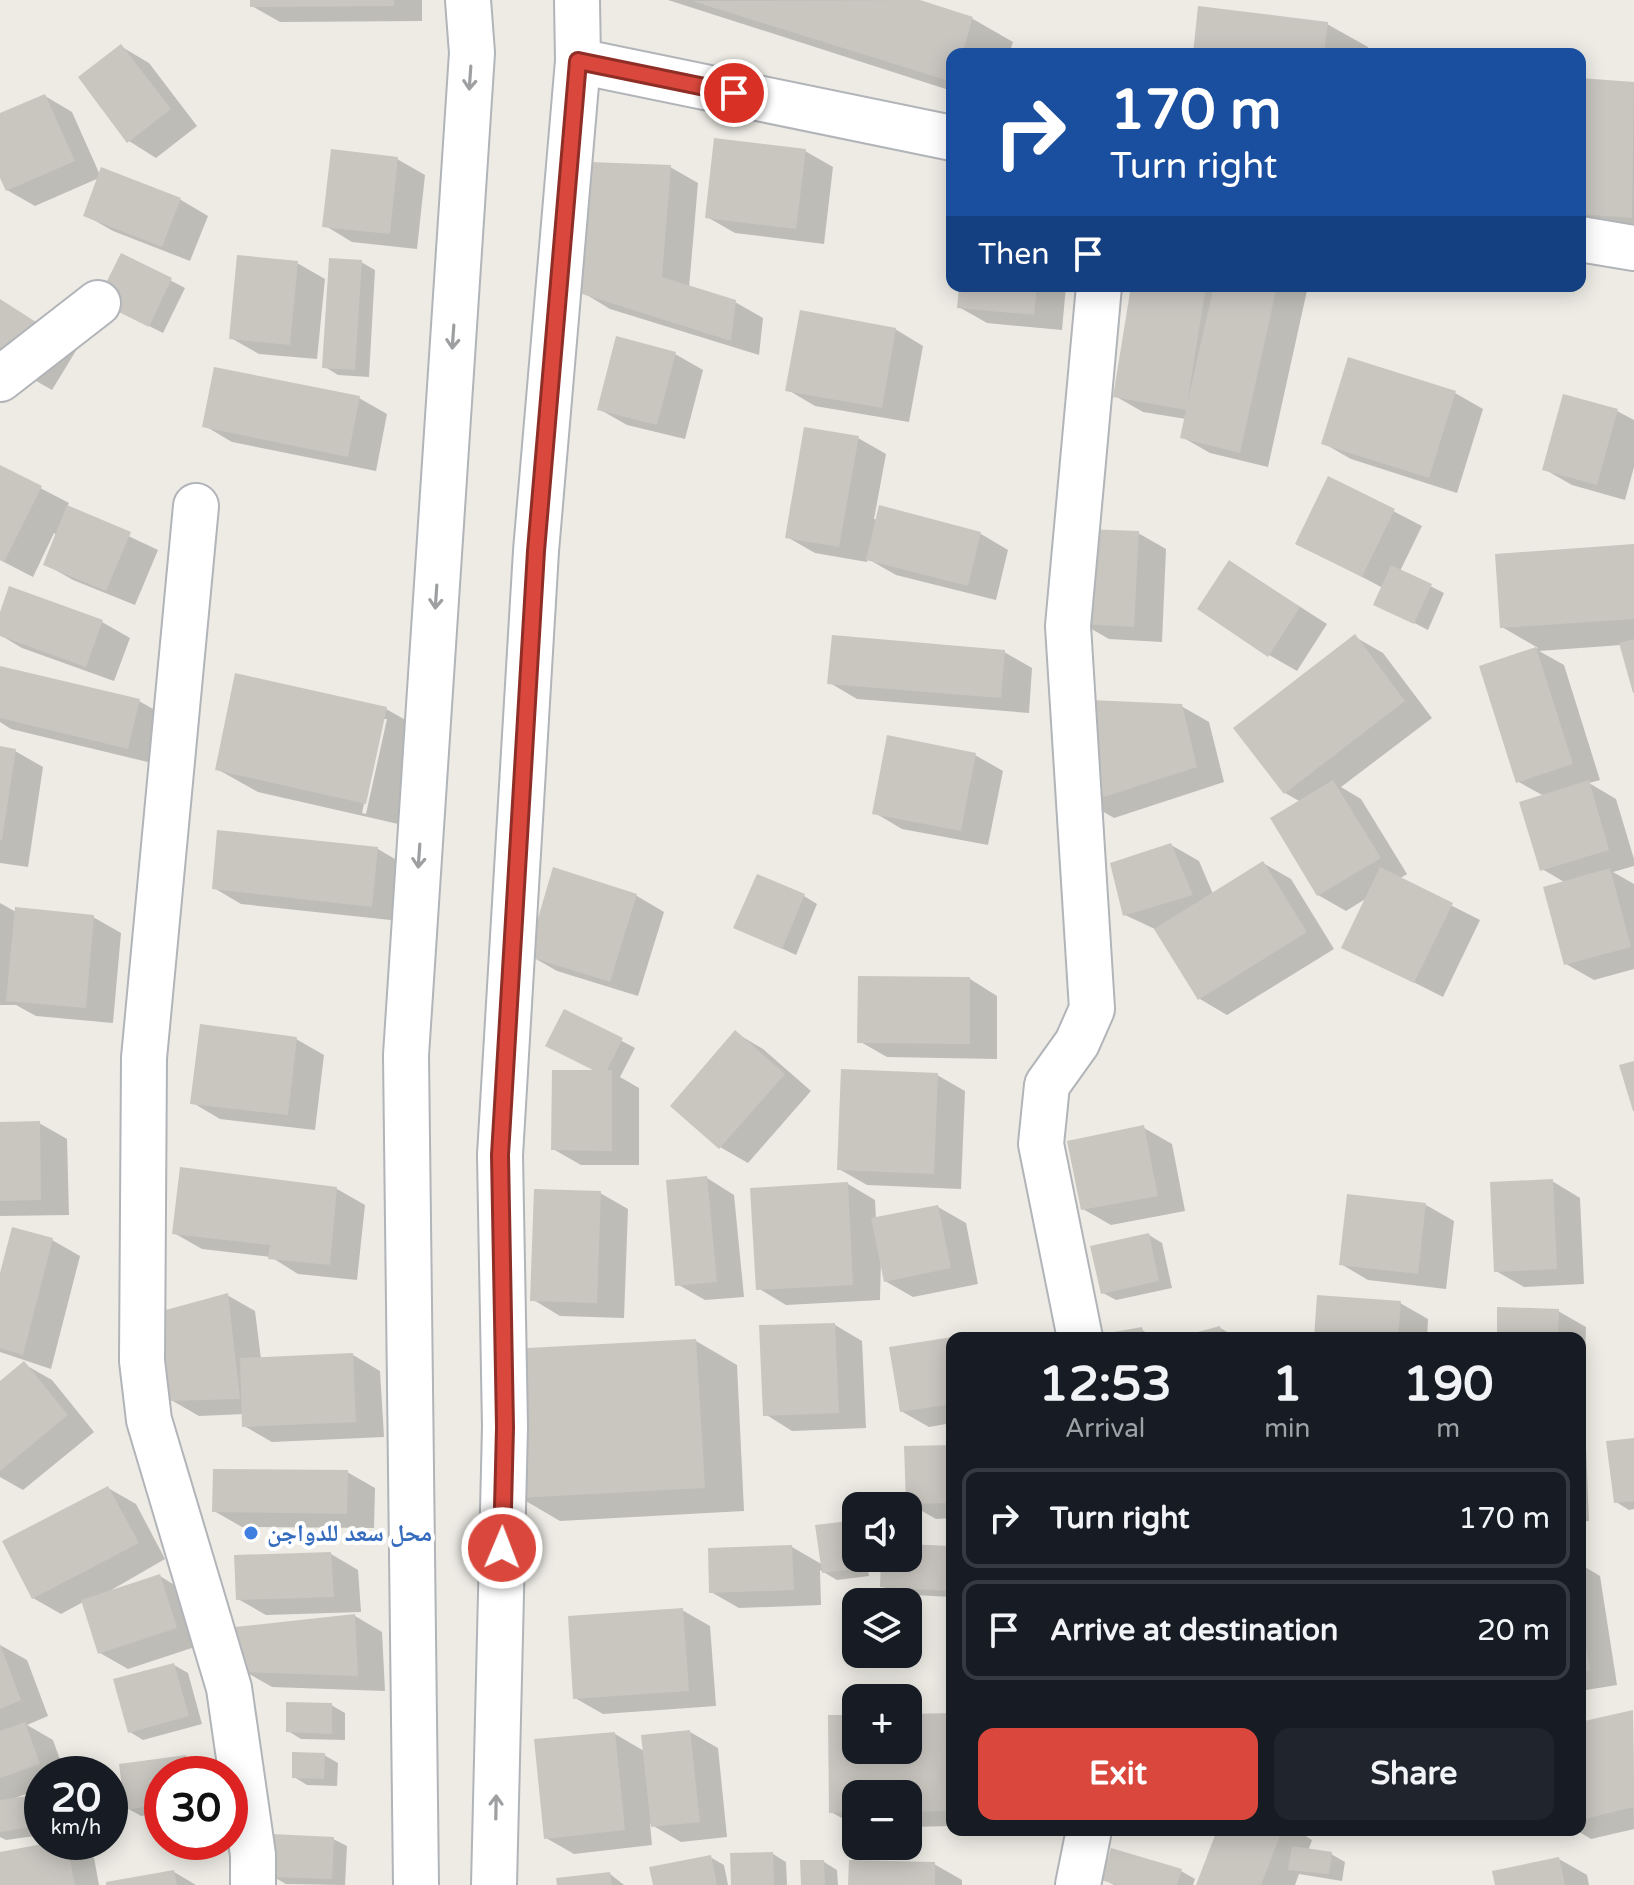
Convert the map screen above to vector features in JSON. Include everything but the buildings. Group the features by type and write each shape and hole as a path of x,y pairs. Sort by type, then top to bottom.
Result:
{"street":[{"path":"416,1885 406,1055 472,53 468,0"},
{"path":"494,1885 505,1427 500,1155 536,551 578,61 577,0"},
{"path":"578,61 946,137"},
{"path":"1586,240 1634,248"},
{"path":"1079,1332 1041,1144 1047,1085 1077,1043 1092,1009 1068,626 1098,292"},
{"path":"0,379 98,303"},
{"path":"196,506 144,1058 142,1361 153,1434 229,1688 253,1855 253,1885"},
{"path":"1078,1885 1088,1836"}],"place":[{"name":"محل سعد للدواجن","path":"251,1533"}],"route":[{"path":"502,1548 505,1427 500,1155 536,551 578,61 734,93"}]}
